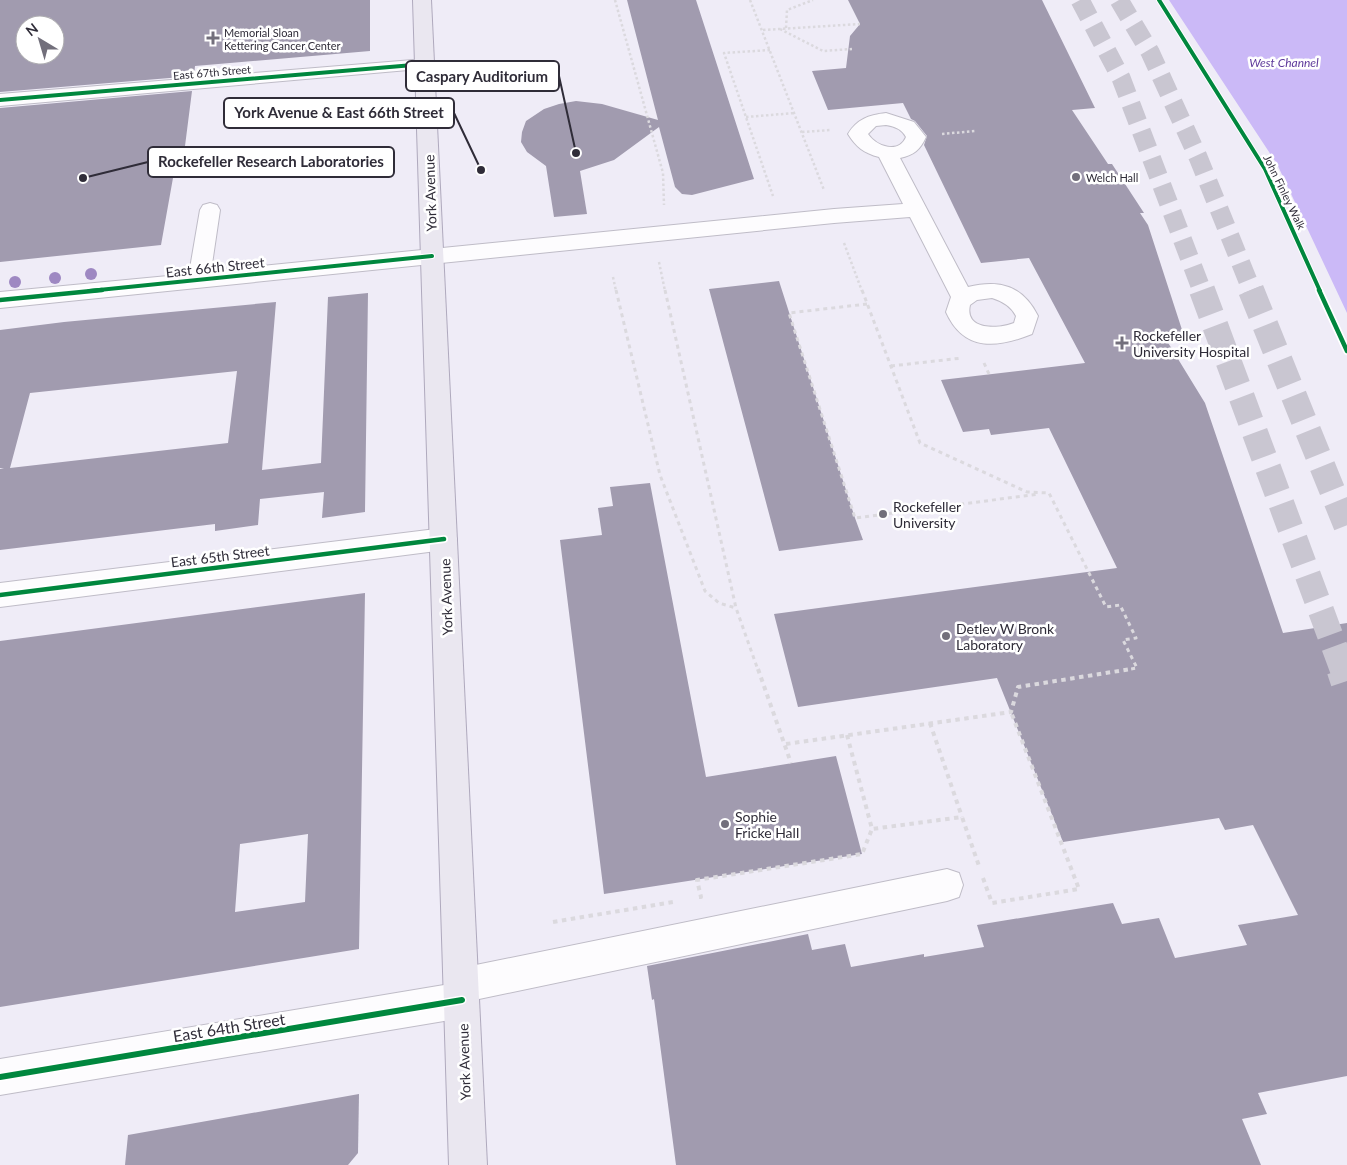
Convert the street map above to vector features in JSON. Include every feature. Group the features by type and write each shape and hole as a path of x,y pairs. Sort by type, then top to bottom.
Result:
{"main road":[{"name":"York Avenue","path":"422,0 468,1165"}],"street":[{"name":"East 67th Street","path":"0,100 425,64"},
{"path":"895,120 910,127 916,137 915,144 908,149 887,153 872,150 861,143 858,134 867,122 895,120"},
{"path":"887,153 962,297"},
{"path":"199,280 210,210"},
{"name":"East 66th Street","path":"0,300 834,216 916,210"},
{"name":"East 65th Street","path":"0,595 444,540"},
{"name":"East 64th Street","path":"0,1077 462,993 947,885"}],"path":[{"path":"615,0 662,173 665,211"},
{"path":"750,0 827,196"},
{"path":"786,28 787,10 813,0"},
{"path":"763,30 860,24"},
{"path":"780,29 822,51 852,49"},
{"path":"770,50 724,53 775,201"},
{"path":"746,117 794,113"},
{"path":"916,137 975,131"},
{"path":"842,236 920,443 1027,492 1049,493"},
{"path":"658,255 736,608 786,744 791,763"},
{"path":"613,276 660,475 705,592 710,599 719,604 736,608"},
{"path":"867,304 789,313 855,518 1049,493"},
{"path":"891,366 963,358"},
{"path":"930,723 992,903 1079,889 1011,712 1018,687 1137,668 1124,640 1136,638 1120,605 1106,608 1049,493"},
{"path":"786,744 1011,712"},
{"path":"692,898 701,897 697,880 862,854 872,829 847,735"},
{"path":"872,829 962,817"},
{"path":"553,922 682,900"}],"water":[{"name":"West Channel","path":"1169,0 1347,0 1347,313 1277,164"}],"building":[{"name":"Memorial Sloan Kettering Cancer Center","path":"0,0 370,0 370,51 195,66 194,76 0,92"},
{"path":"627,0 696,0 754,179 692,195 682,194 675,187 659,127 614,160 580,171 587,214 554,217 546,166 527,152 521,142 526,121 544,109 576,101 602,104 658,120"},
{"path":"848,0 1042,0 1095,108 1072,110 1108,164 1112,164 1144,213 1140,213 1148,225 1185,339 1167,341 1205,403 1283,633 1347,623 1347,1076 1258,1093 1267,1114 1242,1119 1261,1165 676,1165 654,999 652,1000 647,966 808,934 812,950 845,944 851,967 924,954 924,957 984,947 977,925 1113,903 1122,924 1159,918 1175,958 1247,945 1238,925 1298,915 1253,825 1225,830 1219,818 1063,842 997,678 798,707 774,614 1117,568 1049,428 991,435 989,429 963,432 941,380 1085,363 1029,258 981,263 924,145 927,136 915,121 911,119 903,103 828,110 812,71 846,68 850,36 860,24"},
{"path":"192,91 185,146 180,146 178,150 161,245 0,262 0,108"},
{"path":"779,281 863,540 779,551 709,289"},
{"path":"368,293 365,512 322,518 324,492 260,499 258,525 215,531 215,524 0,550 0,469 4,468 0,468 0,330 276,302 262,470 321,463 328,297","holes":["237,371 228,443 10,468 30,393"]},
{"path":"650,483 706,777 836,756 862,854 604,894 560,540 602,535 598,508 613,506 610,487"},
{"path":"365,593 359,949 0,1007 0,641","holes":["308,834 305,902 235,912 240,844"]},
{"path":"359,1094 358,1153 348,1165 125,1165 128,1135"}],"tunnel":[{"path":"1080,0 1121,78 1202,291"},
{"path":"1119,0 1150,52 1198,157 1252,291"},
{"path":"1202,290 1343,670"},
{"path":"1251,290 1347,527"},
{"path":"1343,669 1347,681"}],"cycle path":[{"name":"John Finley Walk","path":"1159,0 1265,169 1347,351"},
{"path":"0,100 425,64"},
{"path":"0,300 432,256"},
{"path":"0,595 444,539"},
{"path":"0,1077 462,1000"}],"place":[{"name":"Memorial Sloan Kettering Cancer Center","path":"213,38"},
{"name":"Caspary Auditorium","path":"576,153"},
{"name":"York Avenue & East 66th Street","path":"481,170"},
{"name":"Welch Hall","path":"1076,177"},
{"name":"Rockefeller Research Laboratories","path":"83,178"},
{"name":"Rockefeller University Hospital","path":"1122,343"},
{"name":"Rockefeller University","path":"883,514"},
{"name":"Detlev W Bronk Laboratory","path":"946,636"},
{"name":"Sophie Fricke Hall","path":"725,824"}]}
